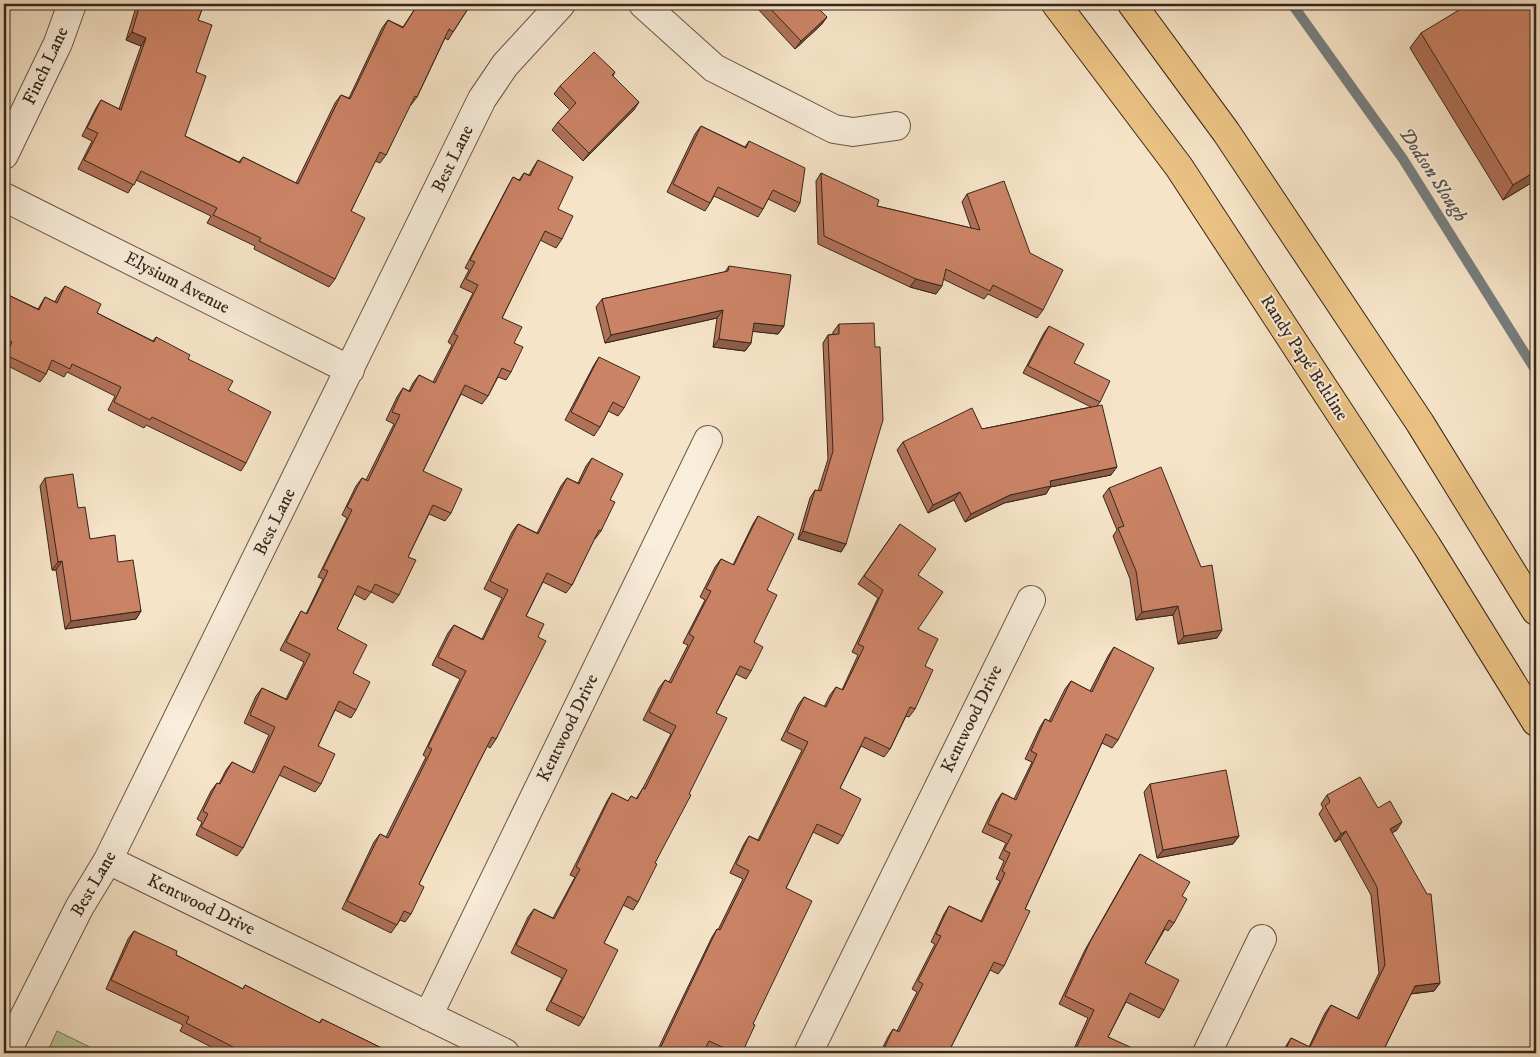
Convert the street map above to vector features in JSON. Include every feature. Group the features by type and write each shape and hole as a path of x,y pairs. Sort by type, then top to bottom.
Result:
{"highway":[{"name":"Randy Papé Beltline","path":"1056,4 1179,167 1427,546 1536,722"},
{"path":"1132,4 1226,132 1414,414 1536,611"}],"street":[{"name":"Finch Lane","path":"4,155 58,43 72,4"},
{"name":"Best Lane","path":"6,1053 79,908 108,860 489,86 505,65 561,4"},
{"path":"643,4 714,68 834,129 853,132 896,126"},
{"name":"Elysium Avenue","path":"4,197 350,370"},
{"name":"Kentwood Drive","path":"428,1016 708,440"},
{"name":"Kentwood Drive","path":"808,1053 1031,600"},
{"name":"Kentwood Drive","path":"108,860 505,1053"},
{"path":"1207,1053 1262,939"}],"green space":[{"path":"57,1031 102,1053 47,1053"}],"building":[{"path":"4,4 10,4 4,16"},
{"path":"140,4 204,4 198,20 212,25 196,72 206,76 185,136 240,163 243,157 298,184 341,95 350,99 388,20 403,28 418,4 471,4 453,32 449,29 417,97 415,96 386,155 380,152 351,211 365,218 335,279 259,241 261,238 213,215 217,208 141,171 134,185 84,160 98,133 87,128 101,100 121,110 146,38 132,32"},
{"path":"766,4 814,4 827,17 801,41"},
{"path":"1469,4 1536,4 1536,171 1513,185 1421,33"},
{"path":"594,52 615,72 612,75 639,102 589,153 558,122 576,103 560,86"},
{"path":"701,126 746,148 749,141 805,168 800,203 773,190 763,209 718,187 710,203 673,184"},
{"path":"538,160 573,177 558,209 573,216 562,239 545,231 502,318 522,327 514,343 523,347 511,372 502,368 488,396 465,385 423,471 462,489 451,513 433,505 408,557 416,560 399,595 375,584 371,592 358,586 337,629 367,645 353,673 370,682 356,710 339,701 318,746 335,754 321,784 284,766 243,848 201,827 208,814 203,811 217,783 220,784 232,762 254,773 275,727 250,715 262,688 287,700 310,654 286,642 301,611 307,614 328,571 323,569 352,510 347,507 362,478 368,481 400,415 392,412 403,388 410,392 419,375 435,383 458,336 454,334 478,285 466,279 475,262 470,260 513,177 520,181 524,173 530,176"},
{"path":"821,173 879,200 877,206 980,230 967,194 1004,181 1030,253 1063,270 1043,310 993,285 990,291 946,269 942,286 916,279 824,236"},
{"path":"729,266 791,275 784,326 754,323 751,343 719,339 723,310 611,335 602,299 728,271"},
{"path":"65,286 101,304 97,313 154,342 156,337 190,355 188,359 233,381 228,390 271,412 246,463 152,417 150,420 114,402 121,387 72,364 70,369 52,360 46,374 6,355 12,342 4,337 4,293 39,310 45,297 57,303"},
{"path":"874,323 875,347 880,347 883,420 846,544 803,531 815,490 821,491 833,451 828,335 839,334 839,324"},
{"path":"1049,326 1084,344 1074,363 1110,381 1100,402 1028,366"},
{"path":"599,357 640,377 624,408 613,402 600,427 571,412"},
{"path":"1102,405 1117,467 1050,481 1051,486 1010,495 971,514 960,492 933,505 903,442 972,408 982,429"},
{"path":"592,458 623,474 610,500 615,502 572,585 547,573 526,616 544,624 538,637 546,641 496,739 492,737 475,770 419,884 424,887 411,914 404,911 397,925 347,901 380,834 388,838 432,749 428,747 466,671 438,657 454,625 483,640 508,590 490,581 518,524 538,534 567,478 579,484"},
{"path":"1161,467 1201,567 1212,565 1222,630 1184,636 1178,606 1142,612 1136,571 1118,528 1124,526 1109,488"},
{"path":"73,474 78,508 85,507 90,539 115,535 118,562 133,560 141,611 71,621 62,561 58,562 45,478"},
{"path":"758,516 794,534 767,590 777,595 754,642 763,647 751,671 740,666 716,713 727,718 689,794 691,795 655,863 657,864 638,902 628,896 604,943 618,950 584,1018 551,1002 567,970 516,945 534,909 554,919 580,869 576,867 612,793 628,801 631,796 637,799 643,788 645,789 676,726 649,712 665,680 671,683 694,637 689,634 711,591 706,589 721,559 734,565"},
{"path":"900,524 936,549 918,575 943,592 918,629 938,639 925,666 933,670 915,709 910,707 890,749 865,737 840,788 861,799 843,836 817,824 786,888 812,901 753,1024 755,1025 742,1053 735,1053 709,1041 703,1053 664,1053 659,1051 717,929 720,930 749,871 736,864 749,836 759,841 808,742 787,732 804,697 826,707 836,687 843,690 864,647 858,644 883,590 864,576"},
{"path":"1114,647 1154,668 1118,740 1106,734 1025,909 1030,911 1004,966 994,962 948,1053 882,1053 893,1029 899,1032 923,984 918,981 941,936 936,934 949,906 982,922 1005,873 1002,871 1010,853 1004,850 1012,835 988,824 1002,793 1016,800 1037,754 1031,751 1045,719 1051,722 1071,681 1092,692"},
{"path":"1226,770 1239,836 1163,850 1150,784"},
{"path":"1360,777 1378,808 1390,801 1402,822 1390,829 1427,894 1431,894 1440,983 1415,986 1382,1053 1284,1053 1291,1038 1310,1047 1331,1005 1359,1019 1385,965 1377,887 1346,831 1341,834 1325,806 1330,802 1327,795"},
{"path":"1140,854 1190,882 1182,896 1187,899 1174,923 1169,920 1145,963 1179,980 1164,1010 1130,993 1108,1037 1139,1051 1138,1053 1074,1053 1094,1010 1065,996 1090,942"},
{"path":"134,931 177,951 176,955 243,989 245,985 320,1023 322,1019 392,1053 245,1053 186,1023 189,1017 111,980"}],"waterway":[{"name":"Dodson Slough","path":"1292,4 1403,159 1536,371"}]}
